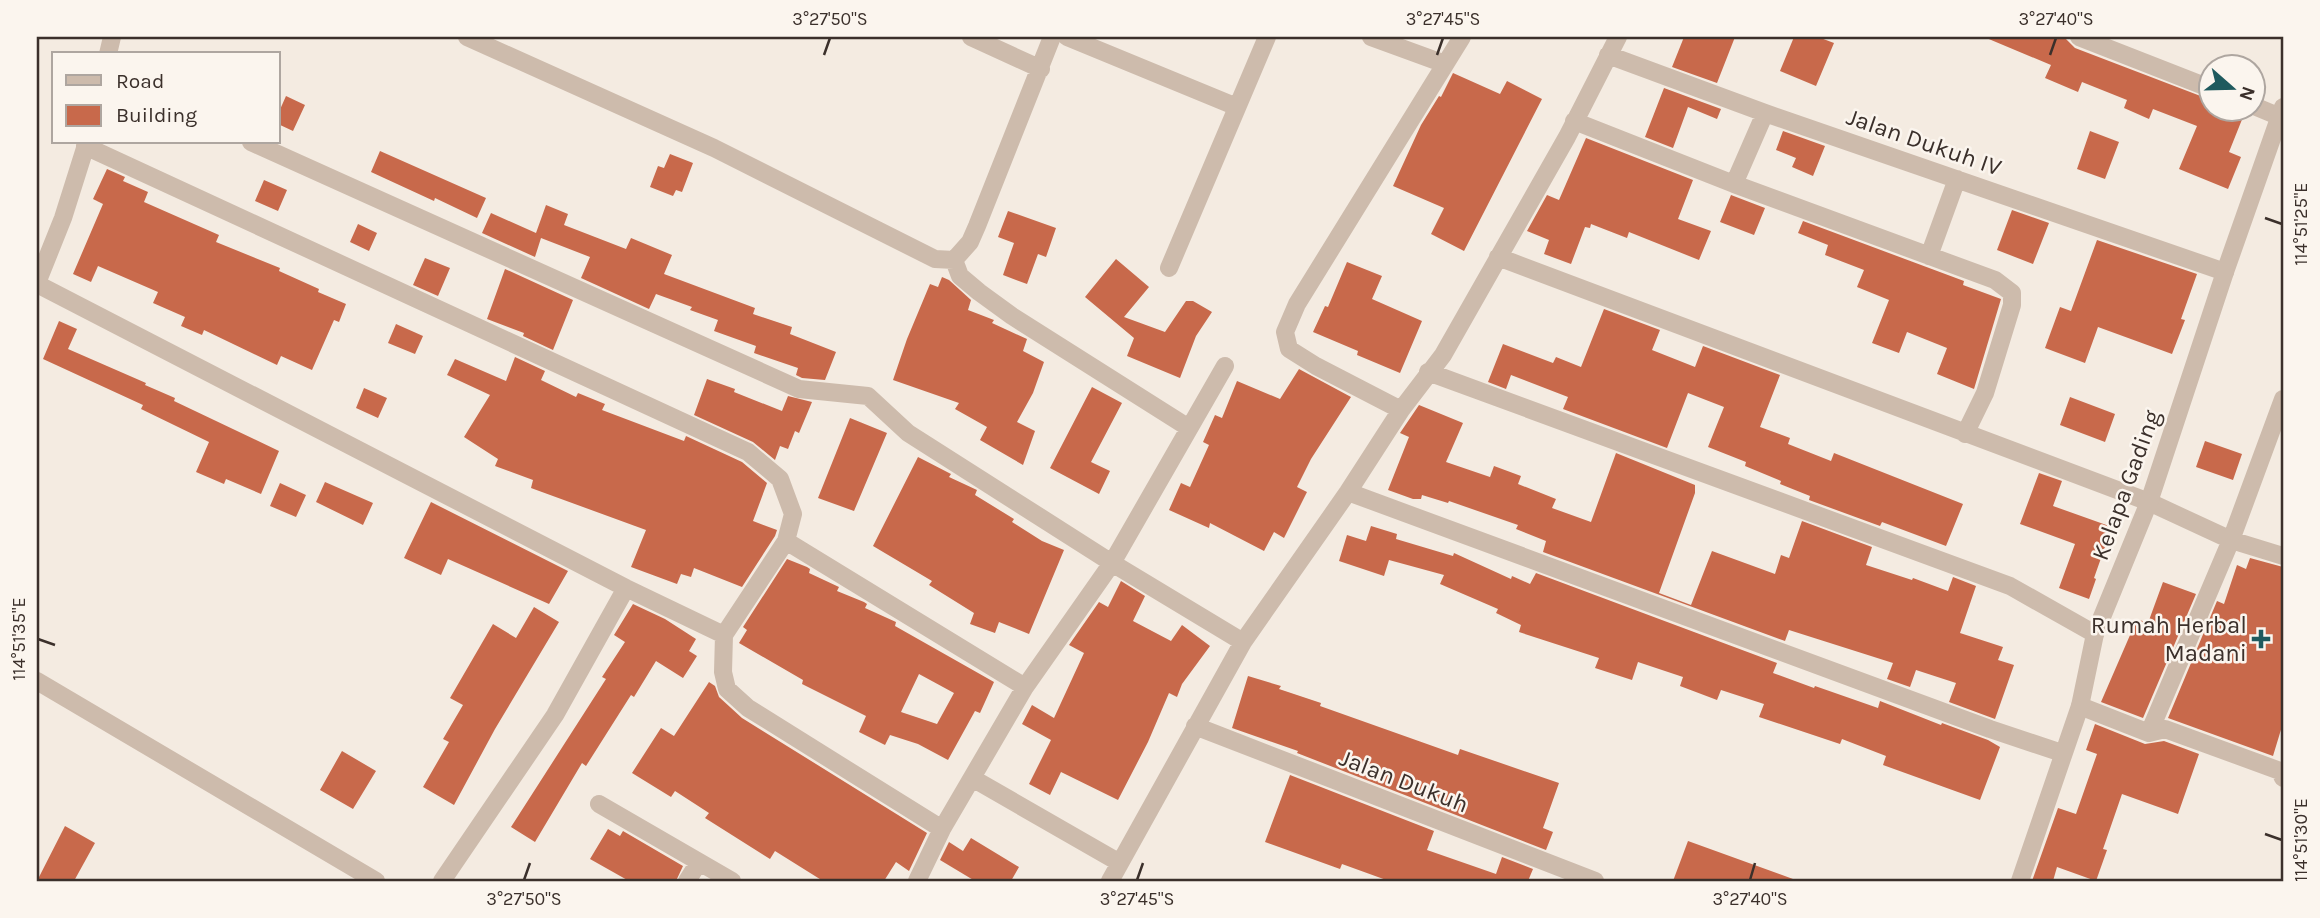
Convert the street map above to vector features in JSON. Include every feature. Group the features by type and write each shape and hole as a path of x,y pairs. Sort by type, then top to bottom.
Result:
{"street":[{"path":"467,37 715,148 935,259 954,260"},
{"path":"971,37 1041,69"},
{"path":"954,260 970,242 1052,37"},
{"path":"1067,37 1237,107"},
{"path":"1169,268 1267,37"},
{"path":"1371,37 1445,64"},
{"path":"1401,410 1289,349 1285,332 1297,304 1462,37"},
{"path":"1110,881 1243,642 1348,492 1401,410 1443,355 1567,137 1618,37"},
{"path":"2079,37 2198,84"},
{"name":"Jalan Dukuh IV","path":"1608,55 1766,113 2225,272"},
{"name":"Kelapa Gading","path":"2021,881 2080,706 2095,635 2149,502 2281,112"},
{"path":"1734,184 1766,113"},
{"path":"1574,121 1734,184 1995,280 2012,293 2012,305 1985,393 1965,434"},
{"path":"724,635 626,588 37,283 63,218 86,144 748,452 780,479 793,514 786,541 724,635 723,672 727,689 748,708 942,829"},
{"path":"255,144 799,389 868,396 908,433 1112,563 1243,642"},
{"path":"1929,256 1957,178"},
{"path":"1498,257 2149,502 2231,540 2283,556"},
{"path":"954,260 960,276 990,300 1189,428"},
{"path":"917,881 942,829 1025,687 1112,563 1225,366"},
{"path":"1428,372 2010,586 2095,635"},
{"path":"2149,733 2231,540 2283,399"},
{"path":"1348,492 1990,729 2062,753"},
{"path":"786,541 1025,687"},
{"path":"442,881 555,715 626,588"},
{"path":"37,681 376,881"},
{"path":"2080,706 2149,733 2165,729 2280,771 2283,778"},
{"name":"Jalan Dukuh","path":"1195,726 1595,881"},
{"path":"972,778 1120,863"},
{"path":"599,804 732,881"},
{"path":"687,881 699,862"}],"building":[{"path":"1684,37 1735,37 1717,83 1672,67"},
{"path":"1794,37 1818,37 1834,43 1816,86 1780,71"},
{"path":"1984,37 2064,37 2075,48 2198,95 2198,122 2241,122 2229,152 2241,157 2228,189 2179,169 2197,126 2153,109 2149,119 2124,108 2127,100 2082,82 2078,92 2045,78 2051,65"},
{"path":"1453,73 1500,94 1507,81 1542,99 1464,251 1431,234 1444,208 1393,186 1421,125 1439,96 1441,97"},
{"path":"1664,88 1721,109 1717,119 1688,107 1673,148 1645,137"},
{"path":"286,96 305,105 293,131 280,125 280,110"},
{"path":"1783,131 1825,146 1813,176 1792,167 1796,158 1776,150"},
{"path":"2090,131 2119,142 2105,179 2077,169"},
{"path":"1586,138 1693,180 1678,219 1711,231 1699,260 1629,232 1627,238 1591,224 1590,228 1585,227 1571,264 1544,254 1549,240 1527,231 1547,195 1559,200"},
{"path":"380,151 486,198 477,218 371,172"},
{"path":"670,154 693,163 682,192 676,190 673,196 650,187 658,166 664,168"},
{"path":"107,169 125,177 123,181 148,192 144,202 219,235 216,242 280,268 279,271 346,304 339,322 334,320 312,370 281,356 277,365 204,330 202,335 181,326 185,317 153,303 158,292 98,266 91,282 73,274 103,204 93,199"},
{"path":"264,180 287,190 278,211 255,201"},
{"path":"1731,195 1765,208 1754,235 1720,222"},
{"path":"546,205 568,214 564,225 626,249 631,238 672,255 664,274 755,308 753,314 792,327 790,334 836,352 825,380 802,378 796,375 798,368 754,353 756,346 714,331 718,320 690,310 692,307 656,294 649,309 581,278 590,257 541,238 535,257 482,233 491,213 536,233"},
{"path":"2012,210 2049,223 2033,264 1997,250"},
{"path":"1008,211 1056,228 1046,257 1038,254 1027,284 1003,275 1014,243 998,237"},
{"path":"1803,221 1964,281 1963,285 2001,299 1974,389 1937,374 1947,348 1907,332 1899,353 1872,343 1889,300 1857,287 1864,270 1825,255 1828,245 1798,233"},
{"path":"358,224 377,233 369,251 350,242"},
{"path":"2097,240 2197,274 2181,319 2185,320 2172,354 2098,327 2085,363 2045,348 2060,307 2071,311"},
{"path":"425,258 450,268 438,296 413,285"},
{"path":"1116,259 1149,287 1124,317 1165,332 1186,301 1193,301 1212,312 1196,336 1180,378 1127,356 1134,338 1085,297"},
{"path":"1347,262 1382,276 1372,299 1422,321 1400,373 1313,332 1325,306 1328,307"},
{"path":"505,269 573,300 553,350 523,336 524,333 487,319"},
{"path":"942,277 971,300 968,310 994,320 992,323 1027,339 1023,351 1044,362 1033,393 1017,422 1035,431 1023,465 980,440 987,427 955,409 959,403 893,380 930,284 938,287"},
{"path":"1604,309 1660,330 1652,350 1695,367 1703,346 1780,375 1760,427 1790,438 1788,444 1831,461 1834,453 1963,504 1946,546 1882,522 1880,526 1809,500 1810,496 1745,466 1746,462 1708,447 1724,407 1688,393 1667,448 1563,409 1568,397 1511,375 1506,389 1488,382 1503,344 1553,363 1556,357 1581,367"},
{"path":"59,321 77,329 68,349 146,383 145,385 175,398 174,401 279,451 261,494 226,479 224,484 196,472 209,442 141,409 143,405 43,359"},
{"path":"396,324 423,336 415,354 388,343"},
{"path":"515,357 545,371 541,380 576,397 578,393 605,404 602,410 684,441 686,436 742,462 767,483 753,521 777,530 742,587 694,568 691,577 681,574 677,584 631,567 646,530 531,488 533,480 495,466 498,459 464,437 490,395 447,375 455,359 506,381"},
{"path":"1299,369 1351,397 1311,459 1297,487 1307,492 1284,538 1274,532 1264,551 1210,523 1209,528 1169,510 1181,483 1190,487 1209,445 1203,442 1215,415 1222,418 1237,381 1280,399"},
{"path":"707,379 782,411 788,396 812,402 799,433 795,431 788,449 780,446 775,460 753,442 694,415"},
{"path":"1092,387 1122,403 1091,462 1110,471 1099,494 1050,468"},
{"path":"364,388 387,398 378,418 356,408"},
{"path":"2070,397 2115,414 2105,442 2060,425"},
{"path":"1419,405 1463,423 1446,462 1490,477 1494,466 1521,476 1518,484 1556,499 1552,508 1591,522 1616,453 1695,485 1695,493 1659,593 1691,605 1712,551 1775,574 1781,555 1789,558 1802,521 1872,547 1866,565 1948,591 1953,577 1976,586 1960,633 2003,647 1998,660 2014,665 1995,719 1949,702 1956,683 1916,670 1910,687 1887,679 1893,663 1789,630 1785,641 1543,552 1546,541 1516,529 1518,525 1449,501 1448,503 1422,495 1421,499 1413,499 1388,490 1409,437 1400,433"},
{"path":"850,418 887,433 854,511 818,498"},
{"path":"2205,441 2242,454 2233,480 2196,467"},
{"path":"918,457 951,474 949,477 977,490 975,495 1014,519 1012,522 1042,541 1064,550 1029,634 999,622 995,633 970,624 974,613 929,585 932,581 873,546"},
{"path":"2039,473 2062,481 2053,506 2112,527 2089,599 2059,588 2075,544 2020,524"},
{"path":"325,482 373,503 363,525 316,502"},
{"path":"280,483 306,495 296,517 270,506"},
{"path":"431,502 568,571 549,604 448,559 441,575 404,558"},
{"path":"1371,526 1397,534 1396,539 1453,556 1454,553 1511,579 1512,576 1530,584 1536,573 1777,663 1773,673 1878,708 1880,701 1988,740 2000,747 1980,800 1883,765 1886,756 1842,739 1840,744 1759,717 1764,704 1721,690 1717,700 1680,686 1683,677 1638,662 1632,680 1595,668 1599,658 1519,632 1521,625 1496,613 1498,609 1440,584 1444,575 1389,560 1384,576 1339,561 1347,535 1366,541"},
{"path":"2250,558 2283,567 2283,723 2273,756 2168,718 2217,601 2224,604 2237,565 2246,569"},
{"path":"787,559 807,567 810,569 809,573 839,587 837,591 864,602 867,604 865,608 896,622 895,626 994,682 980,713 975,711 948,760 918,744 890,735 885,745 859,732 866,716 802,684 803,680 739,643 747,630 743,627","holes":["919,674 954,693 937,724 901,712"]},
{"path":"1121,581 1145,596 1133,621 1171,641 1182,625 1210,646 1182,684 1177,697 1169,693 1148,742 1118,800 1061,772 1050,795 1029,784 1051,740 1022,724 1032,705 1054,718 1084,653 1069,645 1099,602 1108,607"},
{"path":"2163,582 2196,594 2143,718 2101,702 2137,619 2148,623"},
{"path":"633,604 665,619 696,639 689,651 697,656 683,678 656,661 586,766 582,763 535,842 511,827 606,679 602,677 625,642 614,635"},
{"path":"534,607 559,622 495,729 454,805 423,787 449,742 443,739 463,705 450,698 493,624 516,638"},
{"path":"1248,676 1281,686 1279,689 1321,703 1320,706 1458,755 1460,749 1559,783 1543,828 1553,832 1546,850 1297,753 1298,751 1232,728"},
{"path":"709,682 715,686 719,697 742,718 927,833 909,871 896,862 884,881 823,881 775,851 770,859 705,818 709,813 675,791 671,797 632,773 661,728 674,736"},
{"path":"2095,724 2145,744 2164,741 2199,754 2178,814 2122,794 2103,849 2107,850 2096,881 2057,867 2053,881 2032,881 2058,808 2076,814 2097,754 2086,750"},
{"path":"342,751 376,771 353,809 320,790"},
{"path":"1290,775 1434,831 1427,850 1496,874 1502,857 1533,869 1528,881 1389,881 1342,864 1340,869 1265,842"},
{"path":"65,826 95,843 74,881 37,881"},
{"path":"608,829 620,836 623,831 683,866 676,881 629,881 590,859"},
{"path":"971,838 1019,867 1011,881 975,881 940,860 949,842 963,851"},
{"path":"1688,841 1793,879 1793,881 1673,881"}],"place":[{"name":"Rumah Herbal Madani","path":"2261,639"}]}
